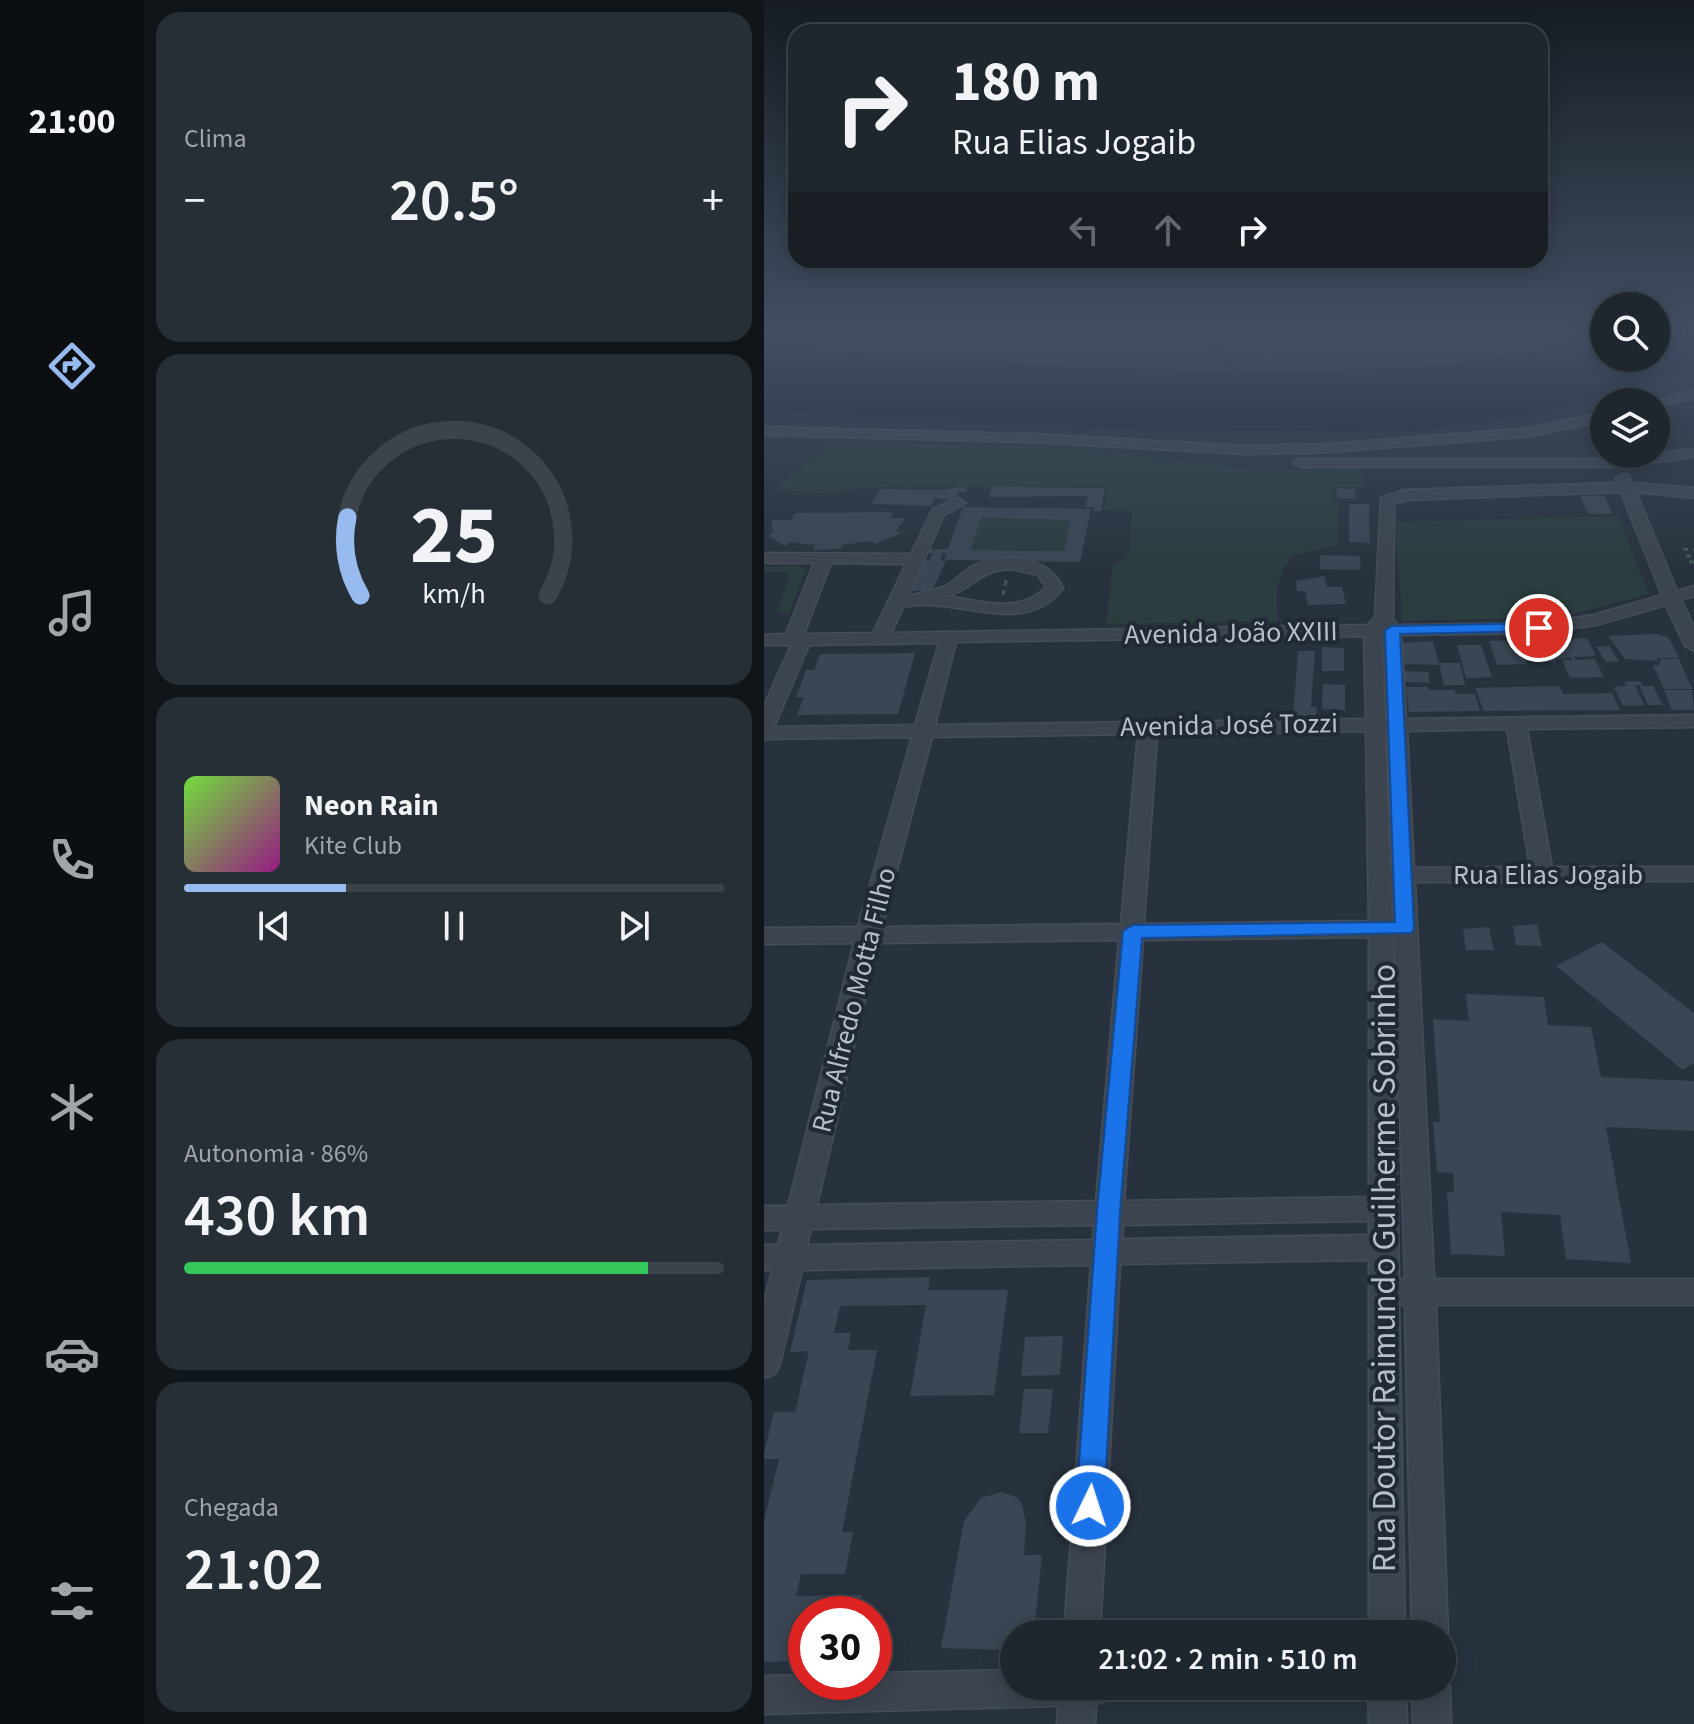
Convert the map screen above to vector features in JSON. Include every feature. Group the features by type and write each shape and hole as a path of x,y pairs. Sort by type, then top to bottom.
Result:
{"street":[{"path":"764,431 1032,438 1246,450 1331,448 1531,432 1590,419"},
{"path":"1160,447 1210,458 1258,463 1590,463"},
{"path":"1670,456 1694,453"},
{"path":"1618,468 1694,646"},
{"path":"1628,487 1694,493"},
{"name":"Rua Doutor Raimundo Guilherme Sobrinho","path":"1430,1620 1420,1292 1390,875 1383,626 1386,501 1405,495 1628,487"},
{"path":"880,638 938,512 958,503"},
{"path":"764,558 916,559"},
{"path":"764,730 824,559"},
{"path":"895,604 956,588 976,570 997,565 1042,570 1049,575 1055,588 1042,603 1007,609 924,598"},
{"name":"Avenida João XXIII","path":"764,640 1572,624 1596,620 1694,591"},
{"name":"Rua Alfredo Motta Filho","path":"764,1364 778,1258 801,1218 868,934 949,637"},
{"name":"Avenida José Tozzi","path":"764,730 923,731 1694,721"},
{"path":"1516,723 1542,875"},
{"path":"1083,1620 1109,1212 1148,727"},
{"name":"Rua Elias Jogaib","path":"1390,875 1694,874"},
{"path":"764,936 1393,928"},
{"name":"Rua Doutor Raimundo Guilherme Sobrinho","path":"1387,1620 1383,1209 1393,928"},
{"path":"764,1218 1383,1209"},
{"path":"778,1258 1383,1247"},
{"path":"1383,1292 1694,1292"},
{"path":"764,1695 1000,1688"},
{"path":"1076,1724 1077,1700"},
{"path":"1387,1700 1388,1724"},
{"path":"1431,1700 1432,1724"}],"path":[{"path":"1680,549 1694,550"},
{"path":"1686,556 1694,556"}],"shaded area":[{"path":"835,442 1075,448 1262,471 1361,470 1363,487 1332,487 1332,501 1339,501 1338,545 1292,556 1278,587 1279,621 1106,624 1113,564 1128,557 1132,511 1104,510 1107,486 880,487 825,493 774,490"},
{"path":"1618,516 1649,594 1558,618 1402,621 1395,522"},
{"path":"981,518 1071,520 1064,551 971,550"},
{"path":"800,566 806,569 789,614 777,612 790,576 784,572 764,572 764,567"}],"water":[{"path":"773,411 1547,411 1409,432 1155,430"}],"building":[{"path":"992,486 1105,488 1101,511 1094,511 1094,507 1085,507 1088,496 988,497"},
{"path":"967,487 966,492 958,492 955,500 935,498 932,506 871,504 880,489 943,490"},
{"path":"1336,488 1355,489 1356,499 1337,498"},
{"path":"1580,496 1605,496 1612,514 1588,514"},
{"path":"1349,504 1369,504 1370,543 1349,542"},
{"path":"963,507 1091,509 1080,562 944,560 947,553 942,553 940,560 946,561 932,591 906,591 921,560 930,560 932,553 924,553 925,549 948,549","holes":["981,518 1071,520 1064,551 971,550"]},
{"path":"893,512 890,518 906,518 896,531 903,533 875,544 871,541 842,545 841,549 814,550 815,545 790,542 785,546 768,536 773,533 771,520 791,520 795,513"},
{"path":"1320,555 1360,556 1361,570 1320,569"},
{"path":"1324,576 1327,587 1342,587 1346,604 1308,605 1305,591 1297,591 1296,581"},
{"path":"1658,634 1669,638 1679,658 1656,658 1658,661 1625,659 1608,636"},
{"path":"1587,638 1596,656 1574,657 1576,660 1595,659 1604,677 1570,678 1562,660 1572,660 1571,657 1555,660 1556,663 1532,660 1526,661 1528,664 1497,665 1489,641"},
{"path":"1433,641 1439,665 1402,664 1403,643"},
{"path":"1457,645 1481,645 1492,677 1466,678"},
{"path":"1609,646 1619,661 1606,662 1596,647"},
{"path":"1322,647 1344,648 1344,671 1322,671"},
{"path":"1298,651 1315,651 1311,707 1317,707 1316,716 1293,716"},
{"path":"915,653 898,714 797,715 804,697 796,697 806,670 814,670 820,654"},
{"path":"1661,659 1679,659 1692,689 1664,689 1653,665 1659,665"},
{"path":"1439,663 1460,663 1465,685 1444,685"},
{"path":"1403,671 1428,672 1430,683 1405,682"},
{"path":"1640,681 1643,686 1653,686 1663,705 1648,705 1639,685 1635,685 1644,705 1623,706 1614,687 1627,686 1624,682"},
{"path":"1323,684 1345,685 1345,710 1322,709"},
{"path":"1559,686 1563,694 1612,693 1620,710 1484,711 1475,688"},
{"path":"1406,687 1475,694 1480,711 1409,712"},
{"path":"1664,690 1692,690 1694,710 1672,710"},
{"path":"1537,924 1542,946 1516,945 1513,926"},
{"path":"1489,927 1494,950 1466,950 1463,929"},
{"path":"1602,942 1694,1013 1694,1063 1683,1070 1556,966"},
{"path":"1466,994 1544,997 1548,1025 1591,1027 1601,1077 1694,1081 1694,1131 1606,1127 1631,1263 1566,1259 1560,1215 1501,1212 1505,1256 1451,1254 1447,1192 1454,1192 1453,1173 1437,1172 1433,1122 1440,1122 1433,1019 1469,1021"},
{"path":"930,1277 928,1290 1008,1290 994,1395 910,1396 926,1305 840,1306 834,1333 851,1333 848,1350 877,1350 842,1532 853,1532 845,1574 801,1574 796,1596 788,1596 788,1661 764,1662 764,1521 779,1459 764,1459 764,1453 774,1412 795,1412 809,1351 790,1352 807,1280"},
{"path":"1063,1336 1060,1375 1021,1376 1025,1337"},
{"path":"1024,1389 1053,1389 1048,1433 1019,1433"},
{"path":"1002,1492 1018,1498 1022,1505 1026,1523 1024,1555 1042,1555 1035,1620 1000,1620 1000,1650 941,1648 964,1521 981,1498"}],"route":[{"path":"1090,1506 1109,1212 1133,931 1404,929 1392,630 1539,628"}]}
